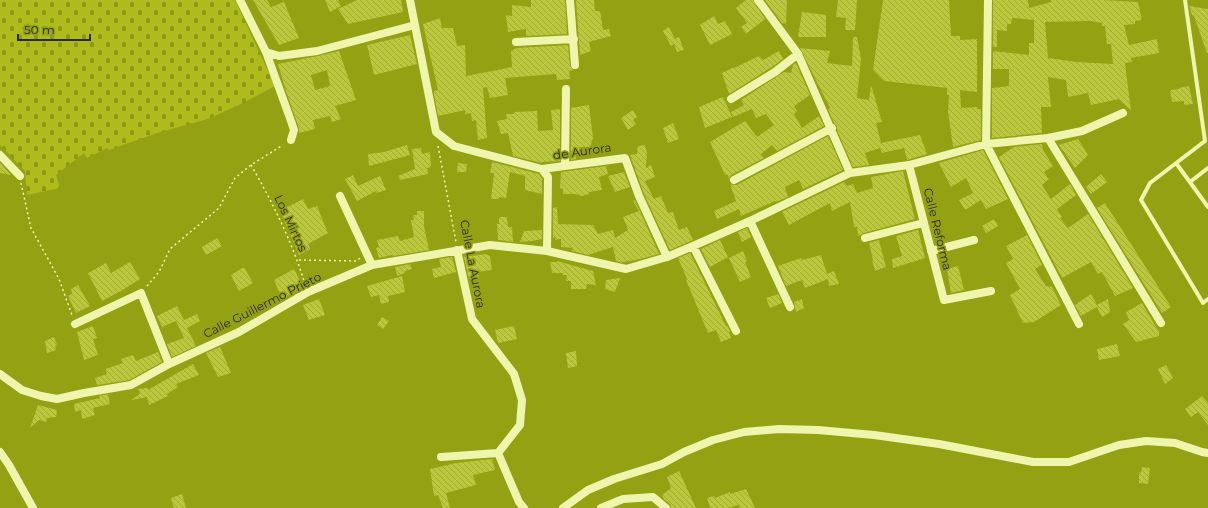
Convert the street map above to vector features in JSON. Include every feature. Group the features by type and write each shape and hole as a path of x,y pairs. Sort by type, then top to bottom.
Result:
{"street":[{"path":"240,0 266,52 294,130 292,140"},
{"path":"410,0 436,132 454,146 542,169 548,177 547,251"},
{"path":"570,0 575,66"},
{"path":"758,0 798,54 832,128 850,173"},
{"path":"988,0 986,144 1079,324"},
{"path":"266,52 280,56 317,51 415,25"},
{"path":"516,42 574,39"},
{"path":"731,99 776,72 798,54"},
{"path":"565,166 566,89"},
{"name":"Calle Guillermo Prieto","path":"0,374 22,390 57,400 84,393 131,385 169,364 239,332 308,292 372,265 490,245 547,251 626,269 667,257 693,246 750,221 850,173 909,165 986,144 1048,138 1082,131 1123,112"},
{"path":"734,180 832,128"},
{"path":"1048,138 1161,323"},
{"path":"0,155 20,176"},
{"name":"de Aurora","path":"542,169 625,158 639,196 667,257"},
{"name":"Calle Reforma","path":"909,165 944,300 991,291"},
{"path":"340,196 372,265"},
{"path":"750,221 790,307"},
{"path":"865,238 923,223"},
{"path":"931,251 974,240"},
{"path":"693,246 736,331"},
{"name":"Calle La Aurora","path":"457,250 472,319 514,374 522,400 520,425 498,452"},
{"path":"75,324 141,293 169,364"},
{"path":"564,508 588,490 614,479 662,464 684,452 713,440 744,432 779,429 874,435 939,444 1033,462 1069,462 1119,445 1146,441 1175,443 1208,453"},
{"path":"0,452 33,508"},
{"path":"441,457 498,452 519,502 524,508"},
{"path":"601,508 623,499 653,497 666,508"}],"lane":[{"path":"1185,0 1207,143 1176,163 1150,183 1141,200 1204,303 1208,299"},
{"path":"1176,163 1208,207"},
{"path":"1190,182 1208,168"}],"path":[{"path":"141,293 159,272 170,249 219,208 235,178 251,164 292,140"},
{"name":"Calle La Aurora","path":"438,146 457,250"},
{"name":"Los Mirtos","path":"251,164 272,202 298,260 308,292"},
{"path":"20,176 31,228 59,279 75,324"},
{"path":"298,260 357,261 362,256 364,248"}],"green space":[{"path":"0,0 235,0 275,86 208,119 157,133 109,150 107,148 87,158 84,153 56,175 60,188 27,195 25,171 0,145"}],"building":[{"path":"253,0 267,0 271,7 284,2 299,38 279,45"},
{"path":"325,0 338,0 341,6 330,12"},
{"path":"357,0 401,0 403,12 348,24 338,9"},
{"path":"531,0 565,0 567,34 526,36 526,29 508,32 506,15 512,16 512,5 531,7"},
{"path":"576,0 594,0 595,11 600,11 603,30 609,29 611,36 589,42 591,51 580,55"},
{"path":"746,0 753,0 765,19 746,34 741,27 747,23 736,8"},
{"path":"765,0 787,0 786,24 782,23"},
{"path":"838,0 857,0 855,30 845,30 846,18 836,17"},
{"path":"883,0 949,0 951,36 960,36 960,40 977,39 977,92 960,90 961,108 977,107 977,109 981,109 981,140 953,147 948,111 949,95 947,95 947,88 884,81 873,70"},
{"path":"993,0 1028,0 1029,8 1051,2 1051,0 1102,0 1138,2 1142,20 1135,21 1135,24 1124,25 1129,45 1157,39 1159,53 1131,58 1132,62 1125,63 1131,111 1119,99 1091,105 1088,93 1068,97 1066,80 1048,77 1051,107 1041,107 1042,133 992,138 992,88 1009,86 1009,69 993,69 993,51 1029,55 1029,43 1034,43 1034,20 1012,18 1011,24 1007,24 1007,31 997,30 997,47 993,47","holes":["1091,21 1102,23 1102,26 1105,26 1107,44 1111,44 1113,64 1077,62 1048,58 1045,22"]},
{"path":"1189,6 1208,9 1208,53 1207,53"},
{"path":"802,12 826,15 826,37 798,37"},
{"path":"714,16 718,24 725,21 732,34 710,45 700,25"},
{"path":"440,18 442,28 453,28 457,46 465,45 466,76 512,67 511,51 516,48 568,45 570,65 573,70 569,71 570,79 557,80 556,74 505,78 508,95 490,98 487,87 483,88 487,138 478,140 476,120 472,121 471,113 465,114 465,110 438,116 434,91 438,90 423,24"},
{"path":"669,27 675,39 679,37 684,50 677,52 674,44 671,46 663,31"},
{"path":"410,35 417,64 374,75 367,45"},
{"path":"853,37 857,37 861,59 857,98 869,100 871,85 882,122 876,123 881,143 920,135 927,154 907,160 904,148 882,153 880,148 865,153 869,165 853,167 837,130 837,126 834,123 828,109 830,108 800,48 830,51 827,63 852,66"},
{"path":"339,51 356,100 335,106 341,119 332,122 330,116 313,120 315,129 299,133 299,128 278,64","holes":["327,70 330,86 315,90 311,75"]},
{"path":"779,51 783,59 729,94 722,73 759,56 763,60"},
{"path":"796,63 810,95 794,106 797,111 794,114 802,128 819,116 824,126 777,151 772,145 761,154 764,158 731,175 729,179 727,174 725,175 710,142 745,121 757,137 774,125 766,114 756,118 752,109 733,117 731,112 744,105 741,100 784,72 791,73 793,65"},
{"path":"1189,86 1193,104 1184,105 1184,101 1172,102 1170,90"},
{"path":"723,97 732,117 705,128 699,107"},
{"path":"589,105 593,138 590,147 580,147 581,153 575,154 576,159 571,160 571,108"},
{"path":"560,109 560,161 542,163 513,156 508,133 501,134 497,121 507,119 506,114 514,114 514,112 537,111 538,131 553,130 551,110"},
{"path":"633,110 637,117 633,120 636,124 628,130 621,118"},
{"path":"673,123 679,139 668,143 663,128"},
{"path":"828,136 843,170 803,189 799,180 785,187 788,197 741,216 739,209 717,219 714,211 736,201 730,184 737,185"},
{"path":"1078,139 1088,155 1075,168 1059,145"},
{"path":"1042,144 1043,150 1053,166 1044,172 1049,179 1042,185 1051,199 1070,184 1076,195 1057,209 1062,217 1060,218 1068,228 1088,214 1133,288 1115,296 1102,272 1098,274 1091,262 1062,278 999,157 1014,147"},
{"path":"407,145 410,155 369,166 368,154 384,152"},
{"path":"645,145 647,153 646,168 651,165 655,177 645,181 654,199 661,196 668,213 673,212 679,230 687,227 693,240 670,250 644,194 630,155 637,154 638,146"},
{"path":"421,148 422,154 430,152 431,167 427,168 428,174 400,180 398,176 415,169 412,149"},
{"path":"983,150 1008,199 986,209 981,200 965,210 959,200 973,193 966,178 951,187 939,163"},
{"path":"492,162 539,174 542,179 542,194 525,190 525,176 510,172 506,198 499,197 499,199 491,199 494,173 490,173"},
{"path":"0,163 11,175 0,173"},
{"path":"458,163 467,164 466,172 457,172"},
{"path":"606,166 608,174 599,177 602,190 589,192 589,194 582,196 575,194 563,194 563,189 560,188 561,172"},
{"path":"903,171 915,219 858,236 857,227 854,227 850,202 832,211 830,203 789,225 782,212 844,182 847,186 853,184 857,193 873,188 871,177"},
{"path":"624,172 630,187 615,192 608,176"},
{"path":"1101,174 1107,182 1091,194 1086,187"},
{"path":"353,175 358,186 380,176 386,190 377,193 376,191 357,201 345,179"},
{"path":"303,199 308,209 317,206 328,233 308,244 310,249 299,255 280,211"},
{"path":"635,200 659,254 623,263 616,261 613,247 588,255 572,251 573,248 561,247 561,239 555,240 556,237 553,238 553,208 557,207 558,224 593,225 598,234 613,230 615,238 628,230 623,217 639,211 633,201"},
{"path":"1105,203 1171,307 1162,313 1097,208"},
{"path":"417,211 424,211 424,226 429,250 379,258 376,248 379,247 377,240 398,236 400,241 414,237 411,220 414,220 413,215 417,215"},
{"path":"499,217 507,217 508,227 512,227 513,242 498,240 497,224 499,224"},
{"path":"994,219 998,226 986,233 982,226"},
{"path":"747,228 751,237 742,242 738,232"},
{"path":"542,230 542,239 520,242 524,231"},
{"path":"918,230 925,258 893,268 892,259 902,256 896,236"},
{"path":"1027,235 1042,265 1035,269 1046,286 1052,287 1061,305 1034,322 1023,323 1010,295 1020,289 1006,263 1013,259 1006,246"},
{"path":"217,238 222,246 206,255 202,247"},
{"path":"720,240 728,257 710,267 701,249"},
{"path":"879,240 886,267 875,271 869,243"},
{"path":"743,251 747,261 745,262 751,277 740,282 729,258"},
{"path":"690,253 726,326 730,331 731,338 721,342 716,330 708,333 678,258"},
{"path":"485,254 490,256 492,270 477,272 479,277 469,279 464,257"},
{"path":"821,255 827,274 834,271 839,284 829,286 828,279 805,288 802,280 786,286 778,266 801,258 802,260"},
{"path":"452,257 456,272 434,278 432,269 441,267 439,259"},
{"path":"557,261 593,271 596,285 587,284 586,289 571,289 571,281 566,281 567,275 562,275 563,273 552,273 550,262"},
{"path":"130,262 140,279 102,301 88,273 106,263 111,273"},
{"path":"410,264 412,269 397,276 395,267"},
{"path":"958,266 964,290 951,293 947,269"},
{"path":"244,267 253,283 239,291 231,275"},
{"path":"294,269 303,287 282,299 274,280"},
{"path":"402,276 405,292 388,296 389,302 381,304 379,295 371,297 367,286"},
{"path":"620,278 615,292 605,289 606,280"},
{"path":"78,285 90,306 76,313 68,296 72,294 71,289"},
{"path":"778,294 782,303 770,308 766,298"},
{"path":"1091,294 1097,305 1108,299 1110,312 1102,317 1097,307 1081,316 1075,305"},
{"path":"319,299 325,315 309,320 303,305"},
{"path":"802,299 804,308 796,312 794,302"},
{"path":"1142,303 1159,332 1159,336 1136,342 1123,324 1129,320 1126,312"},
{"path":"177,306 184,320 197,314 200,321 187,328 196,346 172,357 167,344 184,338 176,321 162,327 157,316"},
{"path":"382,317 389,321 383,329 377,325"},
{"path":"93,326 97,338 93,339 98,355 84,360 77,332"},
{"path":"514,326 517,339 498,343 495,330"},
{"path":"54,337 57,345 55,346 56,350 47,353 45,341"},
{"path":"1117,344 1120,356 1099,360 1097,349"},
{"path":"220,347 231,373 218,377 206,353"},
{"path":"576,351 577,366 568,368 566,353"},
{"path":"158,352 162,362 129,380 97,385 95,378 107,374 105,369 123,363 121,359 133,355 136,361"},
{"path":"193,364 199,375 176,384 178,387 167,394 168,396 149,405 147,397 131,400 140,394 138,389 147,388 148,390"},
{"path":"1166,365 1173,378 1165,384 1158,369"},
{"path":"108,394 110,404 93,408 95,415 82,419 81,410 75,412 74,404 100,398 99,396"},
{"path":"1202,396 1208,403 1208,425 1198,412 1191,417 1185,409"},
{"path":"38,405 57,410 56,417 47,418 46,422 39,420 30,428"},
{"path":"492,459 495,470 473,475 476,485 446,493 450,508 443,508 438,495 434,496 430,469 456,463"},
{"path":"1142,467 1150,468 1148,484 1139,483 1139,472 1141,473"},
{"path":"679,471 696,508 671,508 670,504 662,495 671,488 667,477"},
{"path":"746,489 755,508 740,508 738,505 728,508 710,508 707,498 714,496 715,498 730,492 730,494"},
{"path":"182,494 186,508 174,508 171,498"}]}
